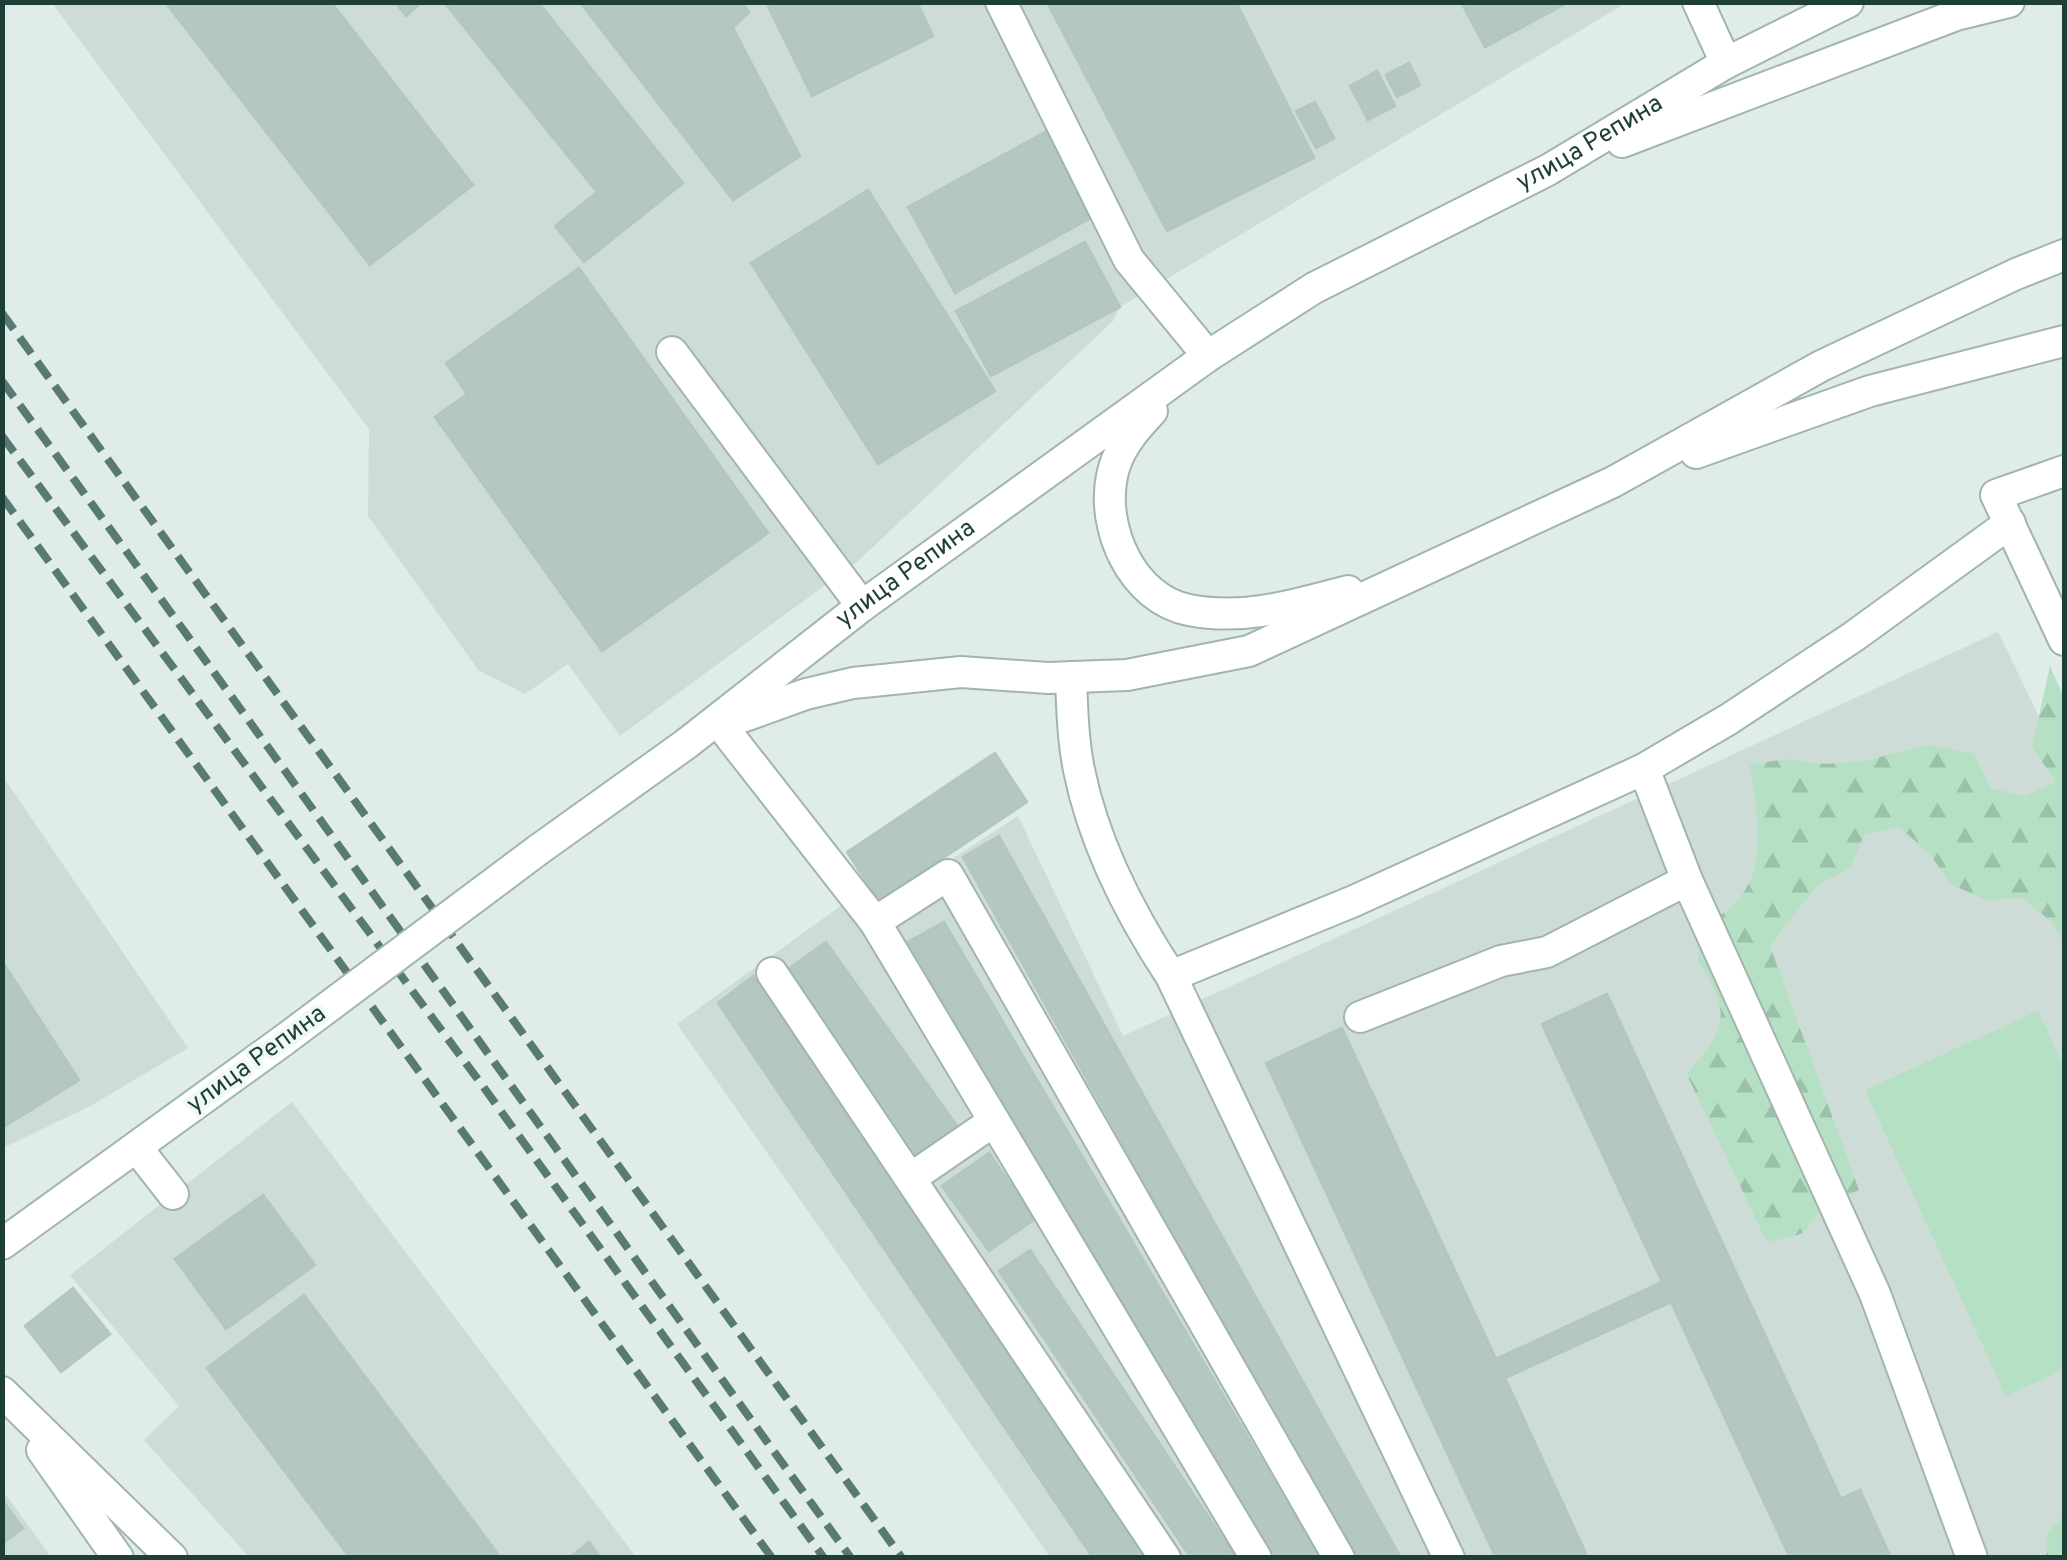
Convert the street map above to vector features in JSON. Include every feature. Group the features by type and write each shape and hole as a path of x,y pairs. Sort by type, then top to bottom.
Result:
{"street":[{"path":"1001,2 1129,260 1200,362 1122,448 1112,477 1111,513 1119,547 1138,578 1157,596 1184,609 1218,614 1261,613 1433,568"},
{"path":"1698,2 1726,62"},
{"name":"улица Репина","path":"8,1243 686,744 862,606 1200,362 1314,288 1548,170 1726,62 1848,2"},
{"path":"1548,170 1956,15 2009,2"},
{"path":"686,744 721,725 806,694 853,683 961,672 1071,677 1127,675 1249,650 1613,482 1820,366 2064,255"},
{"path":"1613,482 1870,391 2064,341"},
{"path":"672,352 862,606"},
{"path":"2064,471 1996,495 2064,640"},
{"path":"1170,976 1354,900 1644,769 1730,719 2010,523"},
{"path":"1071,677 1079,770 1098,835 1138,925 1170,976 1450,1558"},
{"path":"721,725 875,922 1256,1558"},
{"path":"1644,769 1686,880 1875,1294 1972,1558"},
{"path":"875,922 948,876 1339,1558"},
{"path":"1360,1017 1501,962 1546,952 1686,880"},
{"path":"772,973 1166,1558"},
{"path":"910,1178 994,1121"},
{"path":"137,1148 173,1194"},
{"path":"2,1392 172,1558"},
{"path":"25,1414 37,1442 118,1558"}],"shaded area":[{"path":"52,3 1626,3 1120,307 1113,321 858,561 620,736 568,664 525,694 479,671 368,516 369,429"},
{"path":"1998,632 2064,768 2064,1557 1050,1557 677,1024 867,887 880,906 1018,816 1123,1036"},
{"path":"2,775 188,1048 92,1105 3,1148"},
{"path":"292,1102 636,1557 249,1557 144,1440 179,1406 70,1275"},
{"path":"3,1491 51,1557 3,1557"}],"green space":[{"path":"2050,666 2064,698 2064,943 2052,922 2022,898 1985,900 1951,884 1929,853 1899,827 1864,835 1850,868 1817,885 1770,946 1859,1190 1825,1206 1801,1234 1767,1242 1687,1075 1710,1044 1720,1020 1717,995 1698,960 1703,924 1736,903 1747,888 1757,855 1750,765 1785,759 1826,764 1864,761 1929,745 1974,754 1991,788 2024,796 2056,782 2032,747"},
{"path":"2038,1011 2064,1068 2064,1369 2006,1396 1865,1090"},
{"path":"2064,1516 2064,1557 2046,1557 2047,1533"}],"building":[{"path":"165,2 331,2 473,185 370,265"},
{"path":"395,2 422,2 406,16"},
{"path":"444,2 538,2 683,183 584,262 555,226 597,192"},
{"path":"580,2 742,2 749,12 733,28 800,156 733,200"},
{"path":"766,2 917,2 933,36 812,96"},
{"path":"1047,2 1236,2 1314,158 1167,231"},
{"path":"1461,2 1569,2 1485,47"},
{"path":"1409,63 1420,85 1397,97 1386,75"},
{"path":"1377,71 1395,106 1368,120 1350,86"},
{"path":"1315,102 1334,138 1316,148 1296,111"},
{"path":"1058,125 1105,210 955,293 908,207"},
{"path":"868,190 995,391 878,464 751,263"},
{"path":"1085,242 1120,307 991,376 956,311"},
{"path":"579,268 768,533 602,651 435,417 467,394 446,363"},
{"path":"995,753 1027,802 879,901 847,852"},
{"path":"999,836 1401,1558 1354,1558 963,857"},
{"path":"944,922 1319,1558 1274,1558 908,942"},
{"path":"826,942 962,1133 920,1163 784,972"},
{"path":"2,961 79,1080 2,1128"},
{"path":"753,976 1146,1558 1093,1558 718,1003"},
{"path":"1607,994 1841,1499 1860,1490 1891,1558 1790,1558 1671,1302 1505,1378 1588,1558 1496,1558 1266,1063 1342,1028 1496,1359 1662,1282 1542,1024"},
{"path":"989,1153 1035,1219 989,1251 942,1186"},
{"path":"263,1195 315,1265 226,1329 175,1259"},
{"path":"1030,1250 1236,1558 1191,1558 999,1271"},
{"path":"73,1288 110,1334 61,1372 25,1326"},
{"path":"304,1295 501,1558 350,1558 207,1368"},
{"path":"2,1500 23,1528 2,1544"},
{"path":"589,1542 601,1558 569,1558"}],"railway":[{"path":"2,313 902,1558"},
{"path":"2,381 851,1558"},
{"path":"2,436 482,1085 824,1558"},
{"path":"2,497 772,1558"}]}
